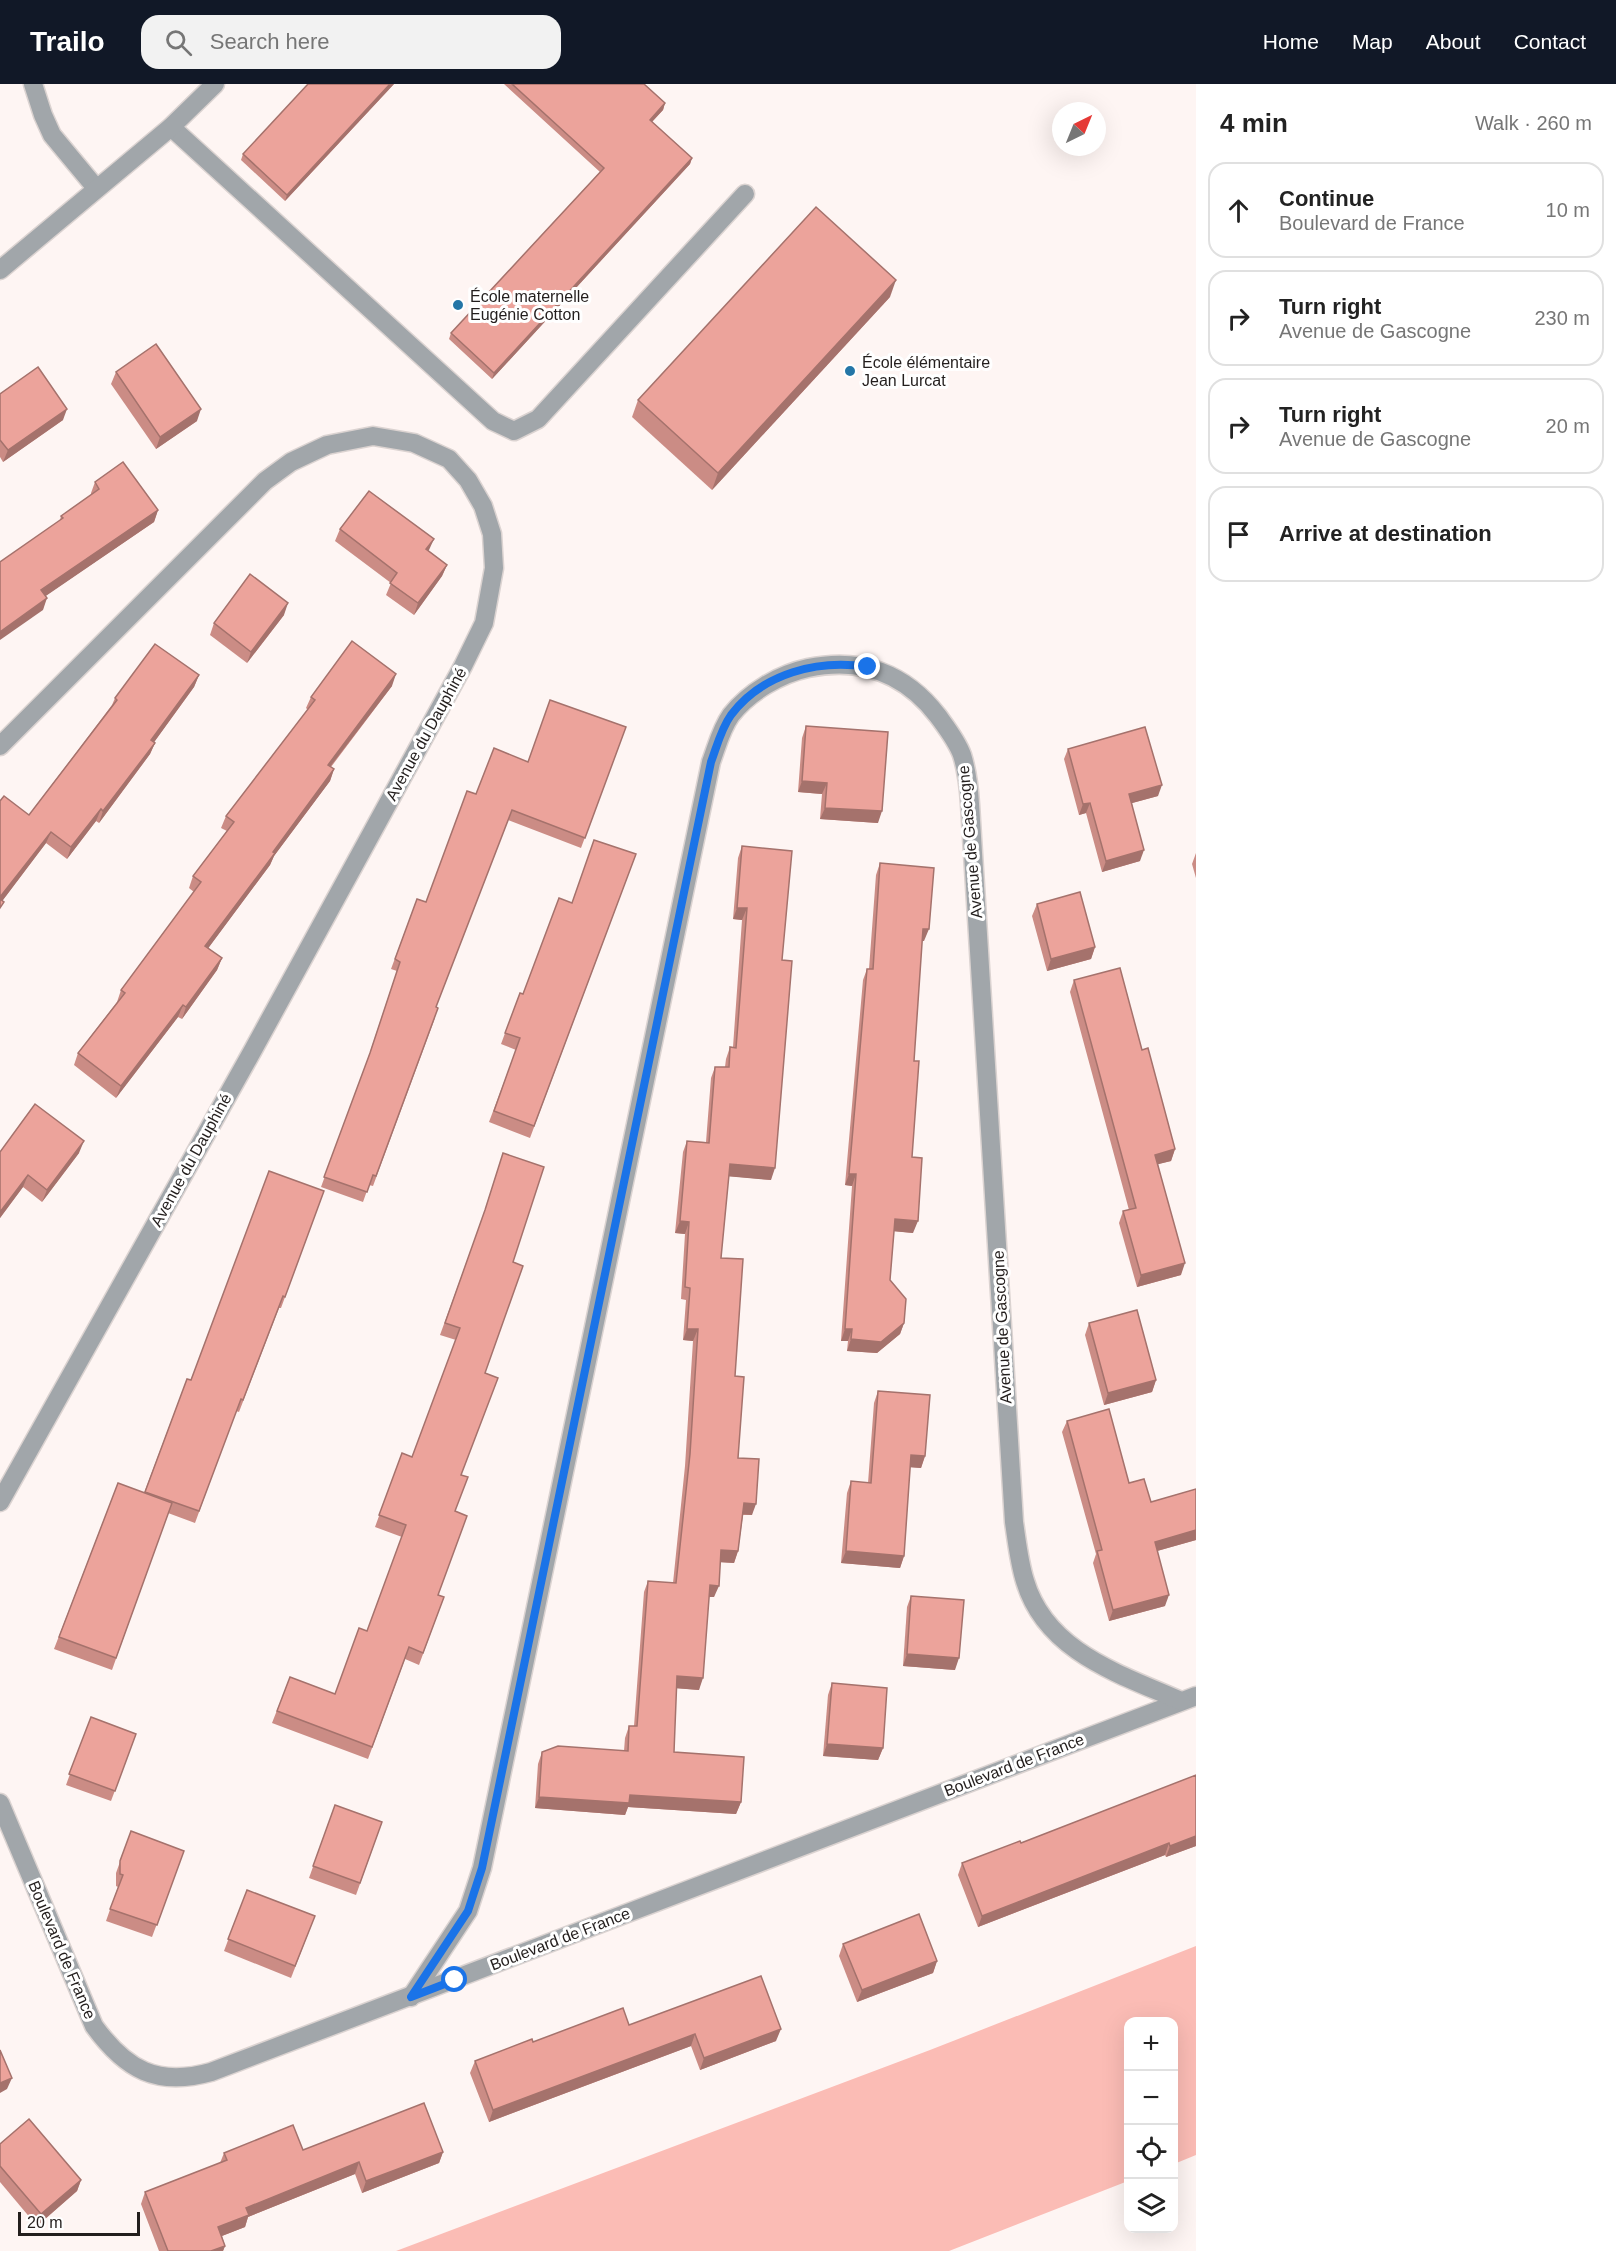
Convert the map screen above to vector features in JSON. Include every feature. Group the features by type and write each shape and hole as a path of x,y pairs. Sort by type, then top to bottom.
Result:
{"street":[{"path":"33,84 52,135 96,188"},
{"path":"0,270 171,127 216,84"},
{"path":"171,127 493,421 514,431 538,419 745,194"},
{"name":"Avenue du Dauphiné","path":"0,746 265,481 291,462 327,445 373,436 414,443 449,459 468,480 483,506 492,534 495,568 484,623 463,666 253,1050 0,1502"},
{"name":"Avenue de Gascogne","path":"411,1997 468,1911 482,1868 711,762 731,716 746,700 771,681 795,671 823,665 850,664 868,667 893,676 910,686 928,703 961,752 967,774 970,804 1014,1522 1019,1557 1026,1583 1039,1611 1059,1637 1089,1660 1188,1699"},
{"name":"Boulevard de France","path":"0,1803 94,2026 106,2043 122,2059 145,2072 168,2078 189,2078 211,2072 411,1997 1188,1699"}],"shaded area":[{"path":"1196,1946 1196,2155 1178,2162 1178,2017 1124,2017 1124,2183 949,2251 396,2251 930,2050"}],"building":[{"path":"308,84 390,84 287,195 243,154"},
{"path":"512,84 644,84 665,103 650,120 692,158 494,373 451,333 604,168"},
{"path":"816,207 896,280 718,473 638,400"},
{"path":"156,344 201,409 160,437 116,372"},
{"path":"38,367 67,409 8,450 0,440 0,394"},
{"path":"123,462 158,510 41,590 47,598 0,632 0,562 63,518 61,516 99,489 95,482"},
{"path":"369,491 434,539 426,549 447,565 418,603 390,583 397,573 340,529"},
{"path":"250,574 288,603 251,652 214,623"},
{"path":"352,641 396,674 328,765 334,769 205,946 222,958 186,1007 183,1005 121,1086 78,1053 125,993 121,990 201,882 193,876 234,822 226,816 315,700 311,697"},
{"path":"155,644 199,675 151,740 155,743 103,811 101,809 71,847 51,832 0,897 0,801 4,796 29,815 117,700 115,698"},
{"path":"550,700 626,727 585,838 512,810 436,1007 438,1008 376,1176 373,1175 367,1192 324,1177 370,1053 400,962 395,959 417,899 426,902 467,791 476,794 494,748 528,762"},
{"path":"806,726 888,732 882,811 825,808 827,783 802,781"},
{"path":"1145,727 1162,785 1129,794 1144,850 1106,861 1090,803 1083,804 1068,749"},
{"path":"594,840 636,854 534,1126 494,1111 520,1038 505,1033 520,993 523,994 559,898 572,903"},
{"path":"742,846 792,851 782,960 792,961 775,1168 730,1164 721,1258 743,1259 735,1376 744,1377 738,1458 759,1459 756,1504 744,1503 738,1551 721,1550 719,1586 710,1585 703,1678 677,1676 674,1752 744,1757 741,1802 630,1795 629,1803 539,1797 542,1752 558,1746 628,1751 629,1726 637,1726 648,1581 676,1583 690,1454 698,1329 687,1329 690,1288 685,1287 689,1222 680,1221 687,1141 709,1143 715,1067 729,1067 730,1047 736,1048 747,908 737,908"},
{"path":"880,863 934,868 929,929 923,929 914,1061 919,1061 912,1157 922,1158 918,1221 895,1219 890,1280 906,1299 904,1323 881,1342 851,1339 852,1329 845,1329 856,1174 849,1174 867,969 873,969"},
{"path":"1080,892 1095,947 1051,959 1037,904"},
{"path":"1120,968 1142,1050 1148,1048 1175,1149 1155,1155 1185,1263 1141,1275 1123,1211 1136,1208 1074,980"},
{"path":"35,1104 84,1141 47,1190 28,1175 0,1212 0,1152"},
{"path":"503,1153 544,1167 513,1262 523,1266 485,1373 498,1378 461,1475 468,1477 455,1511 467,1516 438,1595 444,1597 423,1653 409,1647 372,1747 277,1711 290,1677 335,1694 359,1628 367,1631 406,1525 379,1515 402,1453 412,1457 460,1328 445,1323"},
{"path":"269,1171 324,1191 285,1297 283,1296 243,1400 241,1399 199,1511 145,1492 187,1379 191,1380"},
{"path":"1137,1310 1156,1380 1108,1393 1089,1323"},
{"path":"878,1391 930,1395 925,1456 911,1455 904,1556 846,1551 851,1481 871,1483"},
{"path":"1109,1409 1129,1483 1144,1479 1151,1502 1196,1489 1196,1530 1155,1542 1169,1595 1113,1610 1097,1551 1102,1550 1067,1421"},
{"path":"118,1483 172,1503 116,1658 59,1637"},
{"path":"911,1596 964,1600 959,1658 907,1654"},
{"path":"832,1683 887,1688 883,1748 827,1744"},
{"path":"91,1717 136,1734 115,1791 69,1774"},
{"path":"1196,1775 1196,1836 1170,1846 1169,1843 982,1916 962,1863 1020,1841 1021,1843"},
{"path":"335,1805 382,1822 360,1883 313,1866"},
{"path":"131,1831 184,1851 157,1925 110,1909 123,1875 120,1874 120,1861"},
{"path":"247,1890 315,1916 295,1966 228,1939"},
{"path":"919,1914 937,1961 862,1990 843,1944"},
{"path":"761,1976 781,2029 704,2058 695,2034 493,2110 475,2061 623,2008 629,2025"},
{"path":"0,2050 12,2078 0,2083"},
{"path":"424,2103 443,2152 366,2181 359,2162 246,2208 249,2215 218,2227 225,2246 211,2251 168,2251 145,2192 227,2160 224,2153 293,2125 303,2150"},
{"path":"29,2119 81,2180 41,2214 0,2166 0,2144"}],"place":[{"name":"École maternelle Eugénie Cotton","path":"458,305"},
{"name":"École élémentaire Jean Lurcat","path":"850,371"}],"route":[{"path":"455,1980 411,1997 468,1911 482,1868 711,762 731,716 746,700 771,681 795,671 823,665 850,664 868,667"}]}
